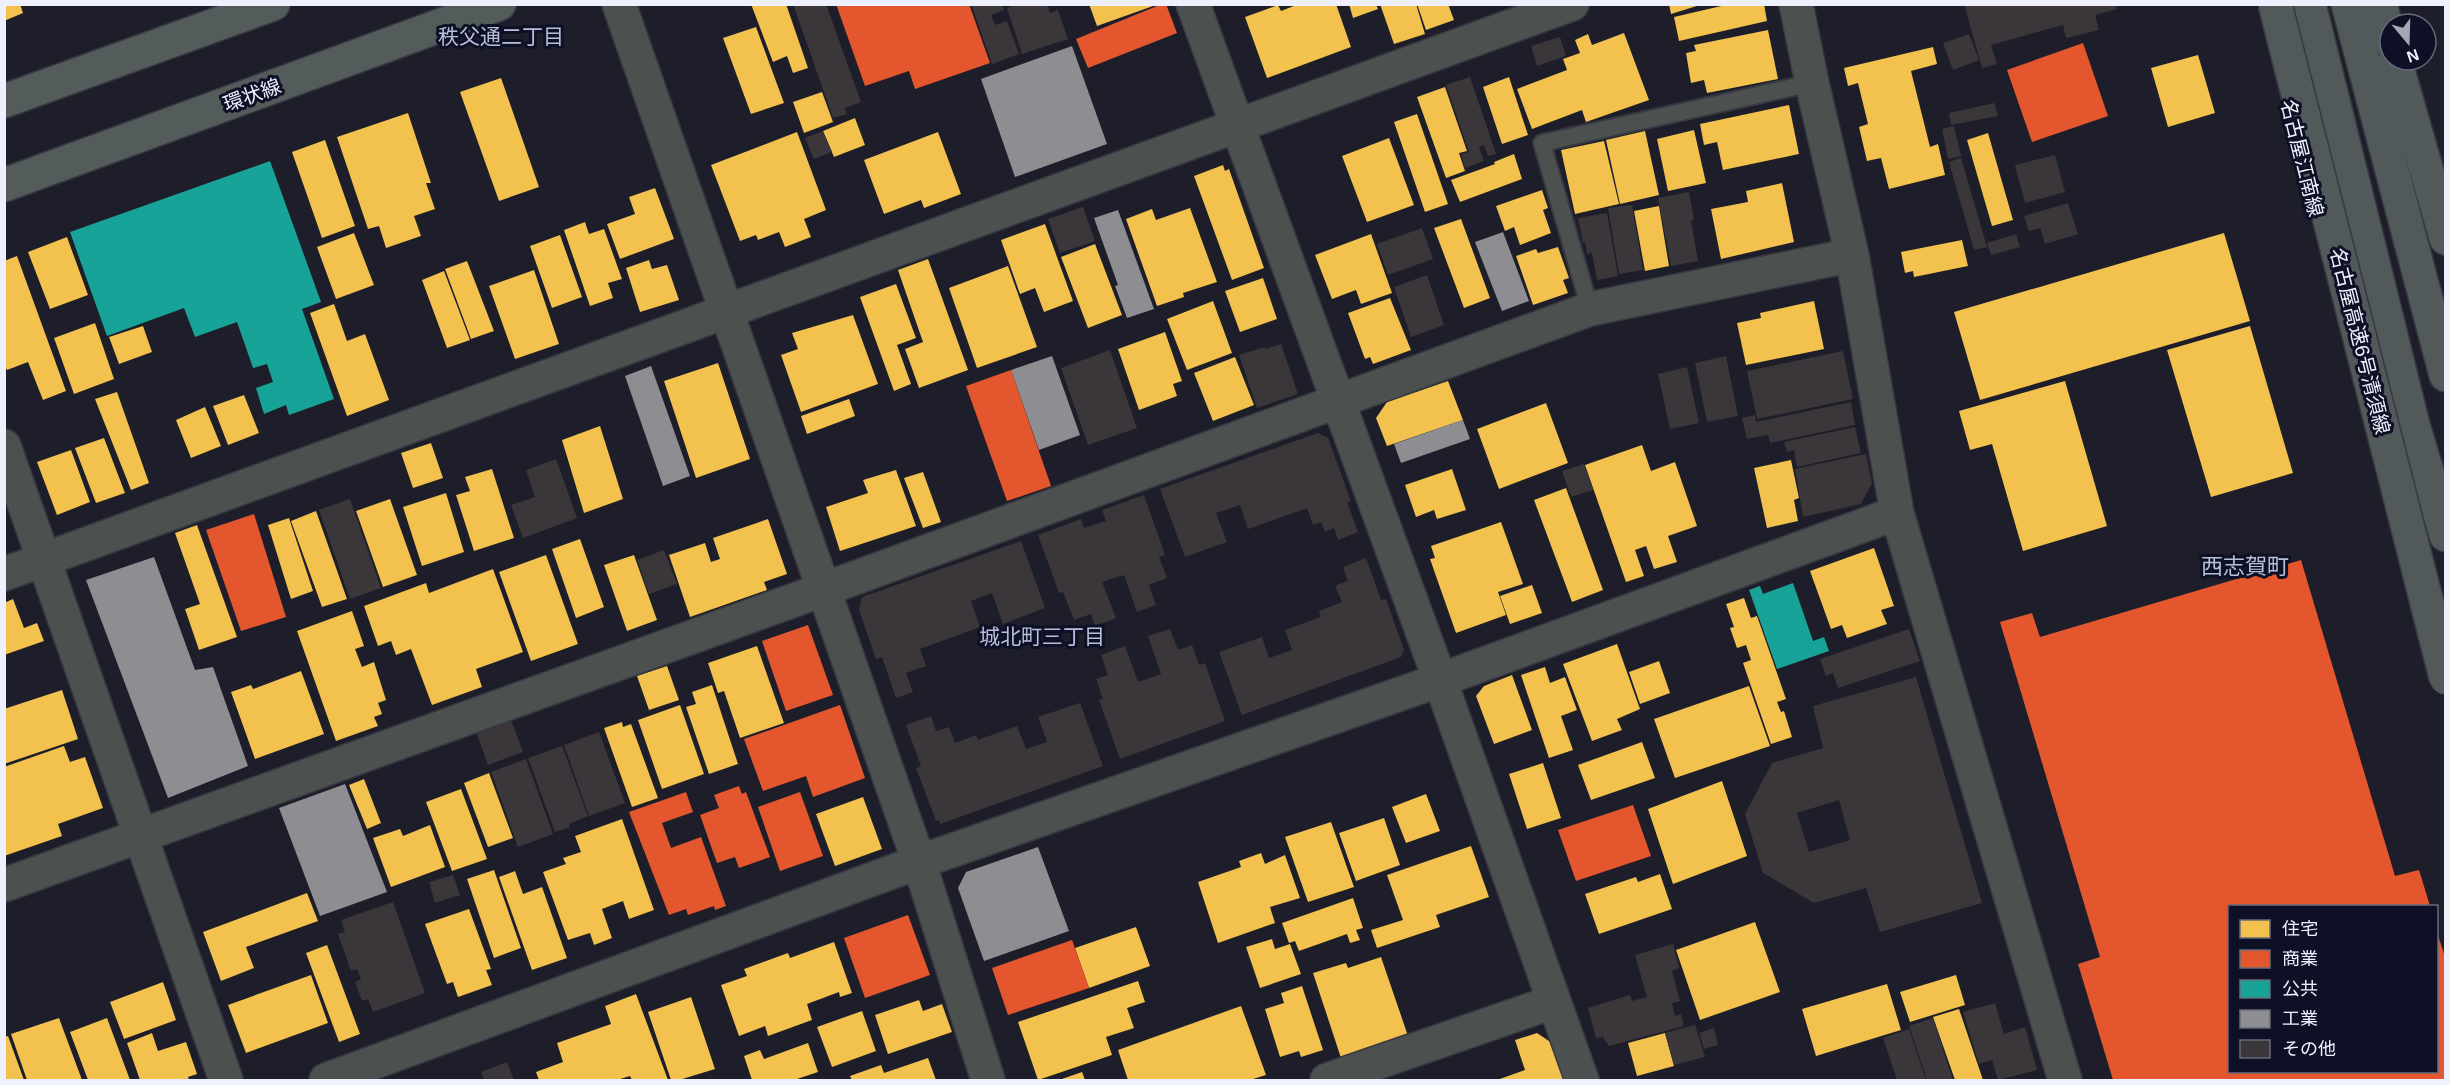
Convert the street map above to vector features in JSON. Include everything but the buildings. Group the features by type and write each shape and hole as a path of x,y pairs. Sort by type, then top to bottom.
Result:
{"highway":[{"name":"名古屋高速6号清須線","path":"2275,4 2445,678"},
{"path":"2310,4 2413,425 2445,535"},
{"path":"2348,4 2445,375"},
{"path":"2398,72 2445,238"}],"main road":[{"path":"4,101 273,4"},
{"name":"環状線","path":"4,185 499,4"},
{"name":"名古屋江南線","path":"2263,4 2321,232 2445,657"},
{"path":"2414,72 2445,179"}],"street":[{"path":"619,4 919,862 988,1080"},
{"path":"1193,4 1440,680 1582,1080"},
{"path":"4,574 1572,4"},
{"path":"1796,4 1852,255 1897,513 2065,1080"},
{"path":"4,885 1590,309 1852,255"},
{"path":"4,446 46,559 226,1080"},
{"path":"326,1080 919,862 1440,680 1897,513"},
{"path":"1327,1080 1553,1002"}],"lane":[{"path":"1590,309 1542,143 1812,82"}],"district":[{"name":"秩父通二丁目","path":"501,37"},
{"name":"西志賀町","path":"2245,566"},
{"name":"城北町三丁目","path":"1042,637"}]}
